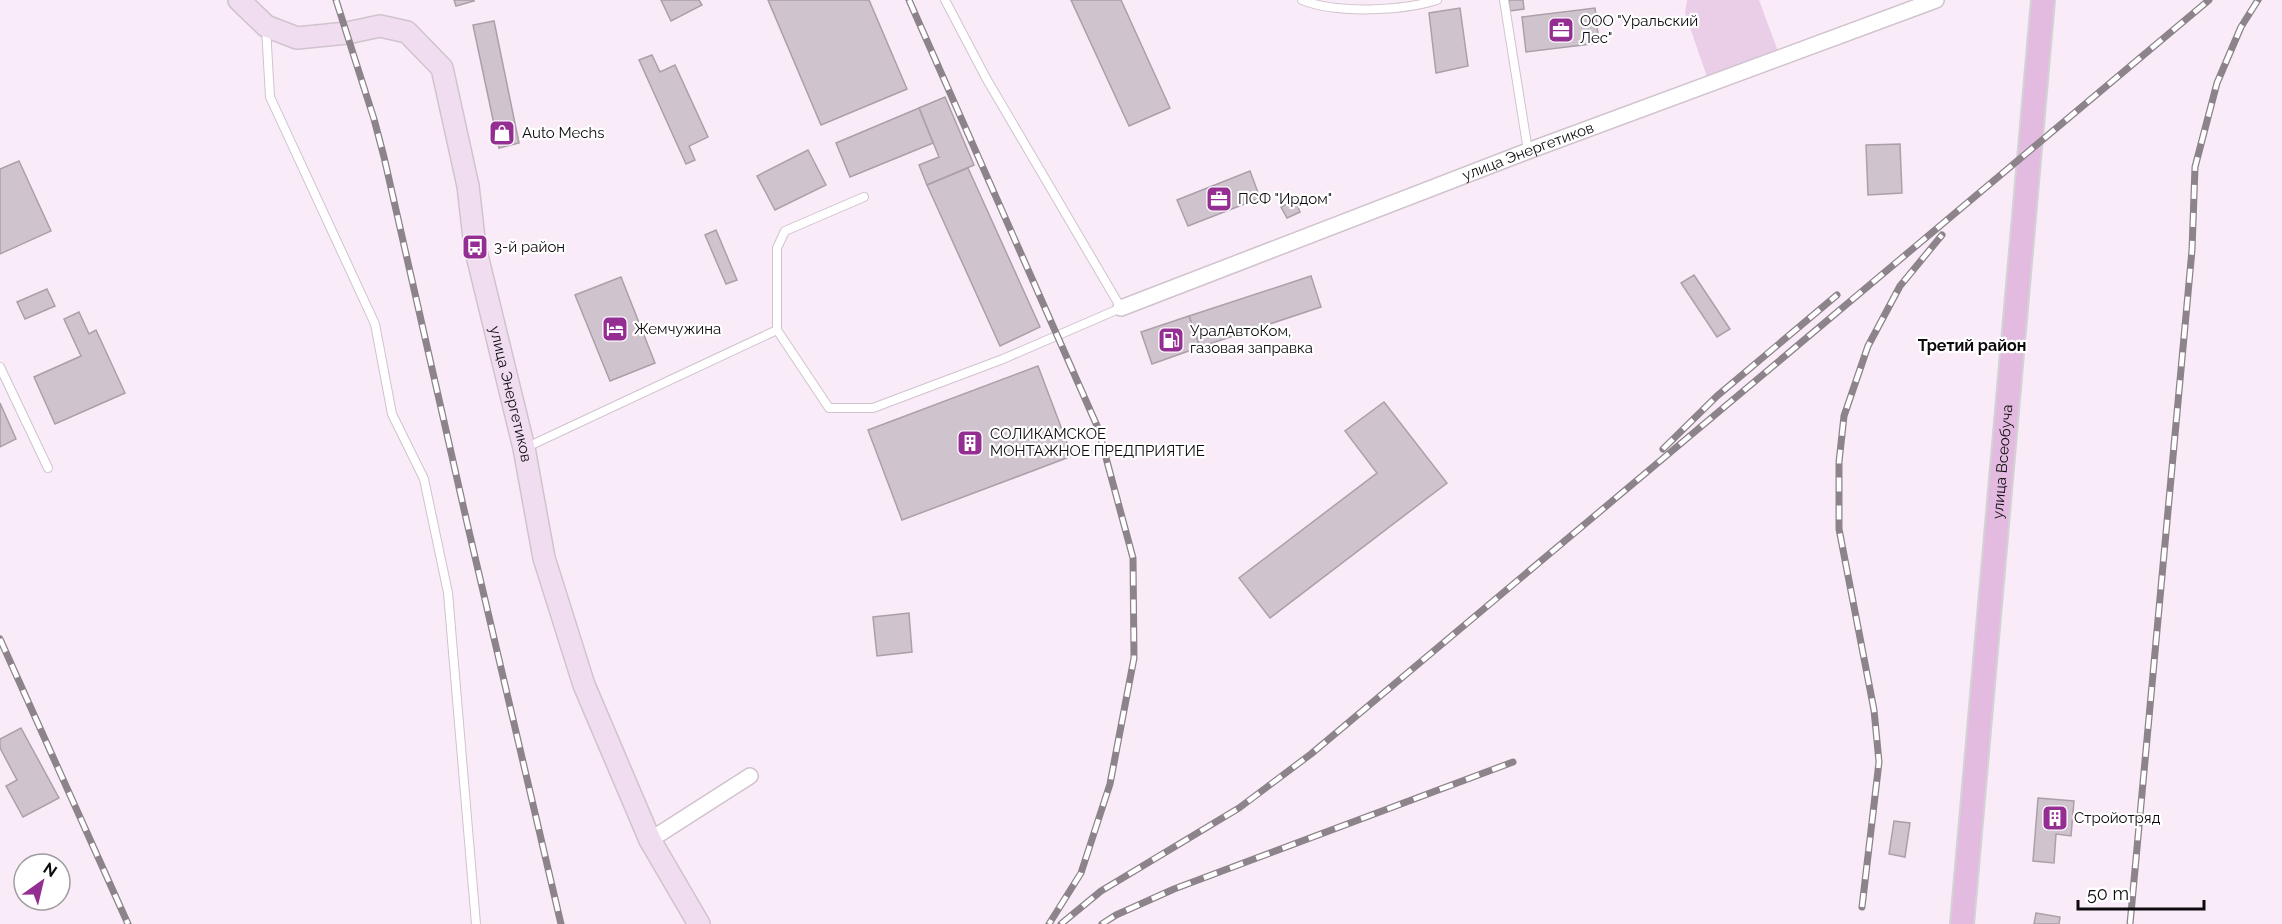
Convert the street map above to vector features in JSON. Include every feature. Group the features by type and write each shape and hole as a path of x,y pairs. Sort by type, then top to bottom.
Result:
{"main road":[{"name":"улица Всеобуча","path":"1962,924 2043,0"}],"street":[{"name":"улица Энергетиков","path":"239,0 266,26 297,38 347,33 380,26 407,32 442,68 468,186 475,247 524,448 544,558 584,685 650,840 699,924"},
{"name":"улица Энергетиков","path":"1121,308 1528,151 1936,0"},
{"path":"650,840 750,776"}],"lane":[{"path":"864,197 785,231 777,248 777,330 829,408 873,408 1003,359 1121,308 986,78 945,0"},
{"path":"1302,0 1322,6 1395,9 1437,0"},
{"path":"1504,0 1528,151"},
{"path":"266,26 270,97 375,324 392,414 424,479 448,593 476,924"},
{"path":"524,448 777,330"},
{"path":"0,367 48,468"}],"shaded area":[{"path":"1687,0 1759,0 1778,51 1707,77 1685,13"}],"building":[{"path":"454,0 474,0 474,1 456,6"},
{"path":"661,0 699,0 702,5 671,21"},
{"path":"768,0 869,0 907,89 821,125"},
{"path":"1071,0 1121,0 1170,108 1129,126"},
{"path":"1509,0 1523,0 1524,9 1510,11"},
{"path":"1460,8 1468,66 1436,73 1429,13"},
{"name":"ООО \"Уральский Лес\"","path":"1595,8 1599,43 1526,52 1522,17"},
{"path":"494,21 519,143 499,148 473,25"},
{"path":"652,55 660,72 675,65 708,137 689,146 695,160 686,164 639,60"},
{"path":"945,97 974,165 927,185 919,165 939,157 919,108"},
{"path":"919,108 933,143 850,177 836,143"},
{"path":"1900,144 1902,193 1868,195 1866,145"},
{"path":"808,150 826,185 775,210 757,176"},
{"path":"19,161 51,231 0,254 0,169"},
{"path":"968,168 1040,327 1000,346 927,185"},
{"name":"ПСФ \"Ирдом\"","path":"1250,171 1260,198 1188,226 1177,200"},
{"path":"1295,200 1300,212 1287,218 1281,207"},
{"path":"716,230 737,280 726,284 705,235"},
{"path":"1694,275 1730,329 1717,337 1681,283"},
{"path":"1311,276 1321,307 1200,347 1189,316"},
{"name":"Жемчужина","path":"621,277 655,363 610,381 575,295"},
{"path":"47,289 55,306 25,319 17,302"},
{"path":"79,312 89,334 96,330 125,393 55,424 34,377 81,356 64,319"},
{"name":"УралАвтоКом, газовая заправка","path":"1189,316 1200,347 1152,364 1141,332"},
{"name":"СОЛИКАМСКОЕ МОНТАЖНОЕ ПРЕДПРИЯТИЕ","path":"1038,366 1072,456 902,520 868,430"},
{"path":"1384,402 1447,483 1270,618 1239,578 1377,473 1345,431"},
{"path":"0,403 16,439 0,447"},
{"path":"909,613 912,652 877,656 873,617"},
{"path":"21,728 59,798 23,817 6,786 17,780 0,748 0,739"},
{"name":"Стройотряд","path":"2038,798 2074,801 2071,836 2056,834 2054,863 2033,861"},
{"path":"1894,821 1910,823 1905,857 1889,854"},
{"path":"2036,913 2060,917 2059,924 2034,924"}],"railway":[{"path":"336,0 384,157 561,924"},
{"path":"909,0 1098,428 1133,558 1134,658 1110,784 1081,873 1049,924"},
{"path":"1061,924 1101,891 1239,808 1311,754 2209,0"},
{"path":"2130,924 2192,250 2195,167 2217,83 2241,27 2258,0"},
{"path":"1862,907 1879,762 1874,710 1839,529 1839,462 1844,416 1868,346 1900,286 1942,235"},
{"path":"1663,449 1717,396 1837,295"},
{"path":"0,639 128,924"},
{"path":"1102,924 1116,915 1174,889 1513,762"}],"place":[{"name":"ООО \"Уральский Лес\"","path":"1561,30"},
{"name":"Auto Mechs","path":"502,133"},
{"name":"ПСФ \"Ирдом\"","path":"1219,199"},
{"name":"3-й район","path":"475,247"},
{"name":"Жемчужина","path":"615,329"},
{"name":"УралАвтоКом, газовая заправка","path":"1171,340"},
{"name":"СОЛИКАМСКОЕ МОНТАЖНОЕ ПРЕДПРИЯТИЕ","path":"970,443"},
{"name":"Стройотряд","path":"2055,818"}],"district":[{"name":"Третий район","path":"1972,345"}]}
